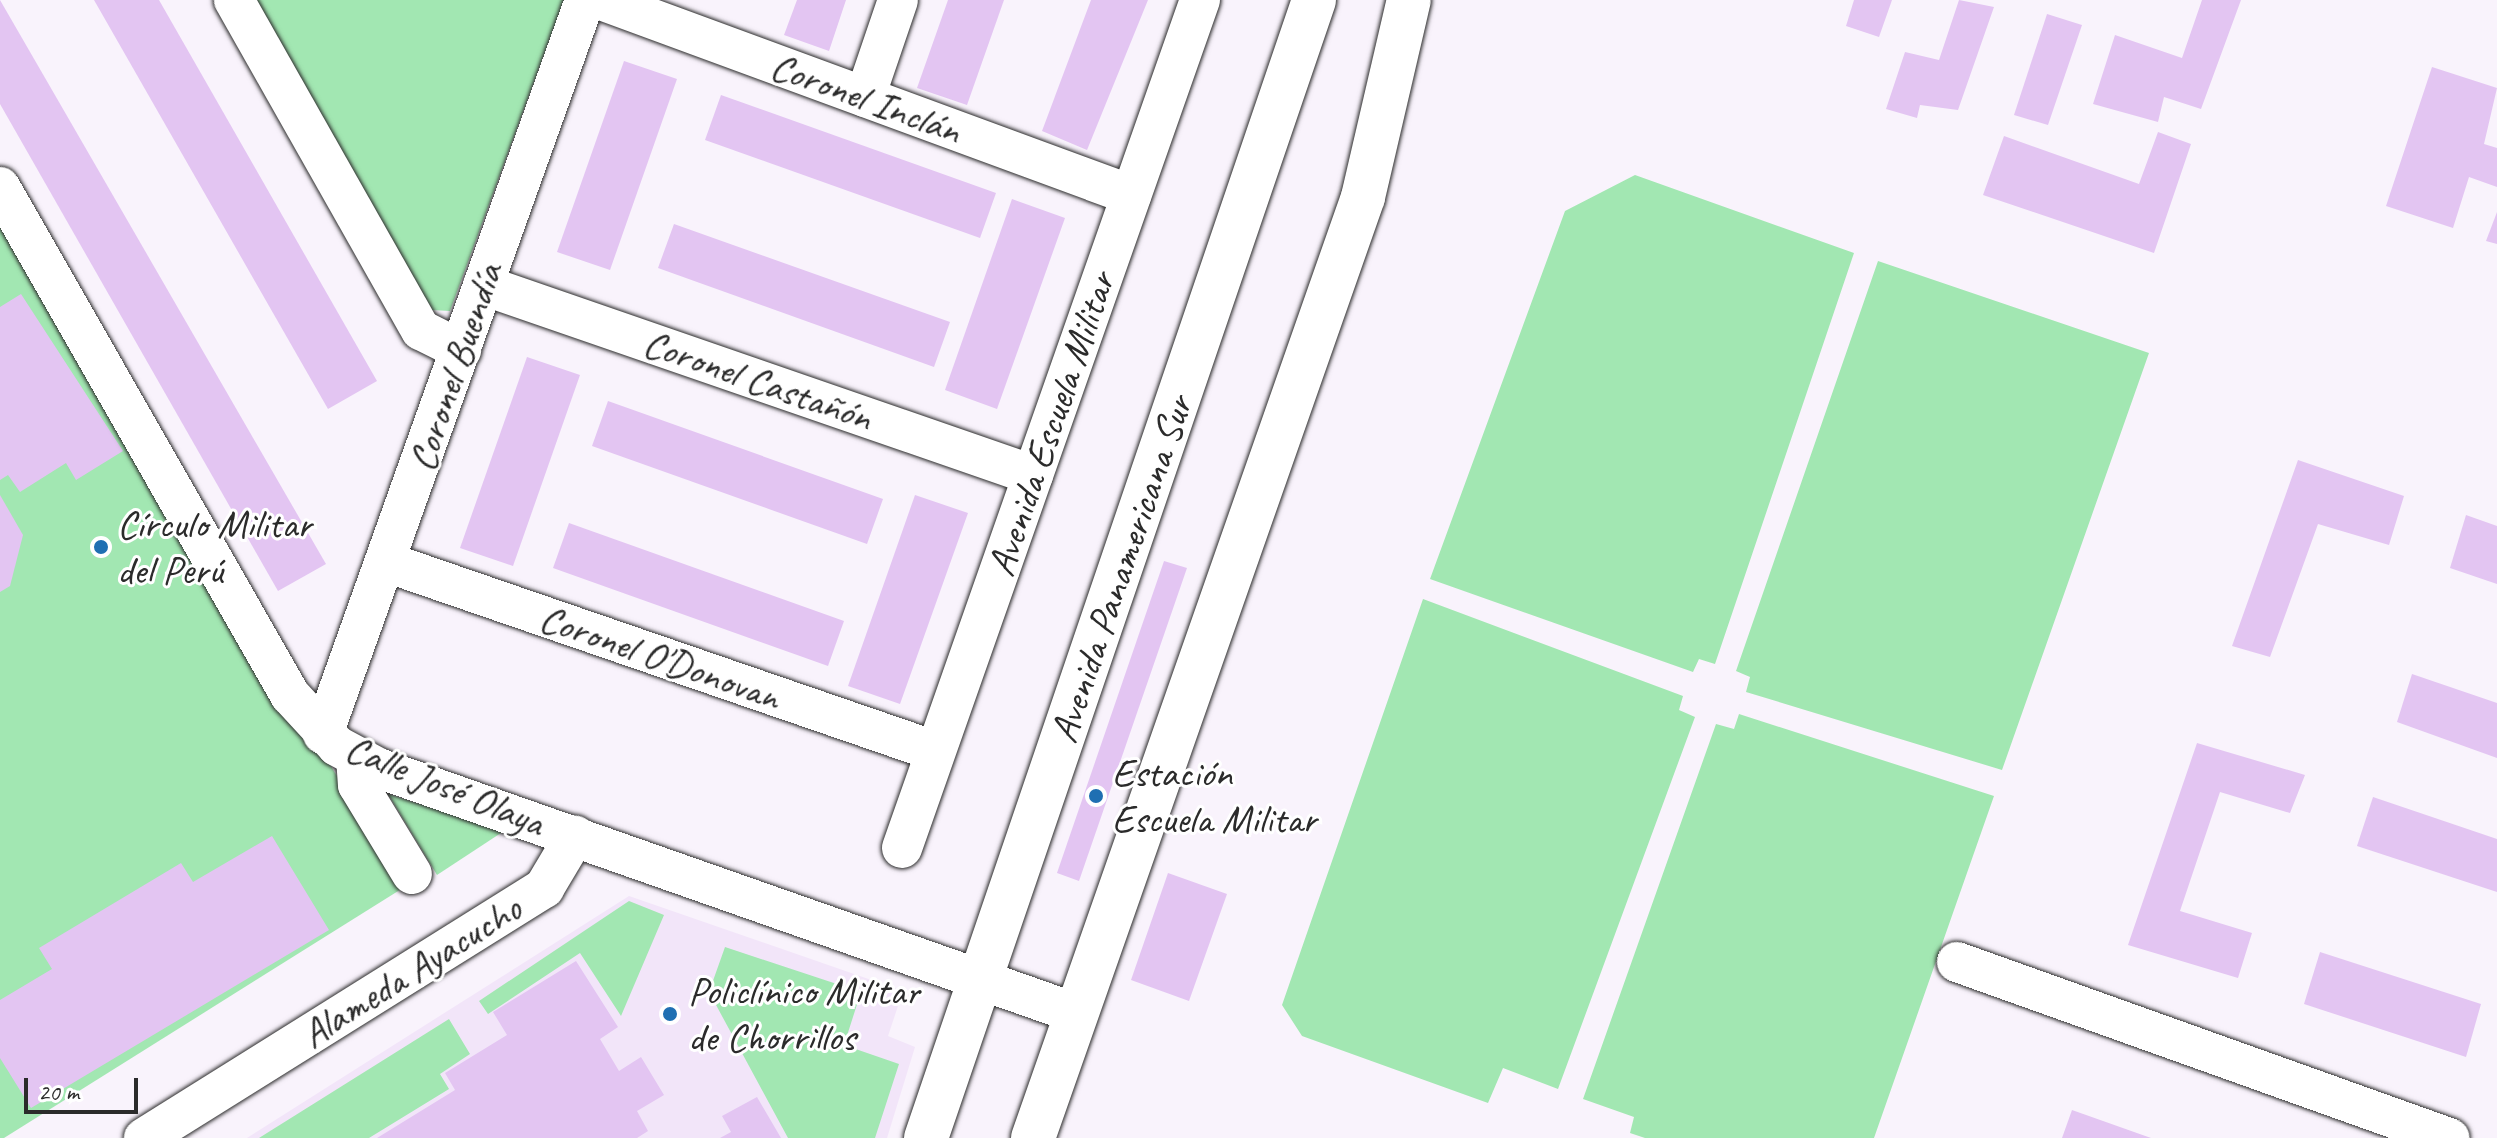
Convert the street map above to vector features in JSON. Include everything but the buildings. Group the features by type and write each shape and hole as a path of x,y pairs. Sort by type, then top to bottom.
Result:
{"main road":[{"name":"Avenida Panamericana Sur","path":"926,1138 1314,0"},
{"path":"1033,1138 1363,197 1409,0"}],"street":[{"path":"234,0 421,330 461,350"},
{"name":"Coronel Buendía","path":"323,734 585,0"},
{"name":"Coronel Inclán","path":"601,0 1131,195"},
{"path":"865,97 898,0"},
{"name":"Avenida Escuela Militar","path":"902,848 1200,0"},
{"name":"Calle José Olaya","path":"0,187 290,695 323,734 356,757 1078,1014"},
{"name":"Coronel Castañón","path":"483,285 1033,475"},
{"name":"Coronel O'Donovan","path":"386,562 935,751"},
{"path":"356,757 358,785 412,874"},
{"name":"Alameda Ayacucho","path":"144,1138 544,888 575,836"},
{"path":"1957,962 2449,1138"}],"shaded area":[{"name":"Policlínico Militar de Chorrillos","path":"629,896 903,991 888,1036 915,1047 887,1138 247,1138"}],"green space":[{"path":"249,0 564,0 450,311 431,310"},
{"path":"1635,175 1854,253 1715,664 1699,659 1693,672 1430,579 1565,211"},
{"name":"Círculo Militar del Perú","path":"0,206 403,888 4,1138 0,1138"},
{"path":"1878,261 2149,353 2002,770 1746,692 1750,677 1736,671"},
{"path":"1423,599 1683,696 1679,710 1695,717 1558,1089 1503,1068 1488,1103 1302,1036 1282,1005"},
{"path":"1739,714 1994,796 1874,1138 1645,1138 1630,1133 1634,1117 1583,1099 1716,724 1734,729"},
{"path":"388,794 504,831 437,875"},
{"path":"629,901 664,915 621,1016 580,953 488,1014 479,1001"},
{"path":"725,947 861,992 844,1045 899,1064 875,1138 788,1138 709,992"},
{"path":"449,1019 470,1054 440,1074 449,1089 369,1138 259,1138"}],"place":[{"name":"Círculo Militar del Perú","path":"101,547"},
{"name":"Estación Escuela Militar","path":"1096,796"},
{"name":"Policlínico Militar de Chorrillos","path":"670,1014"}]}
